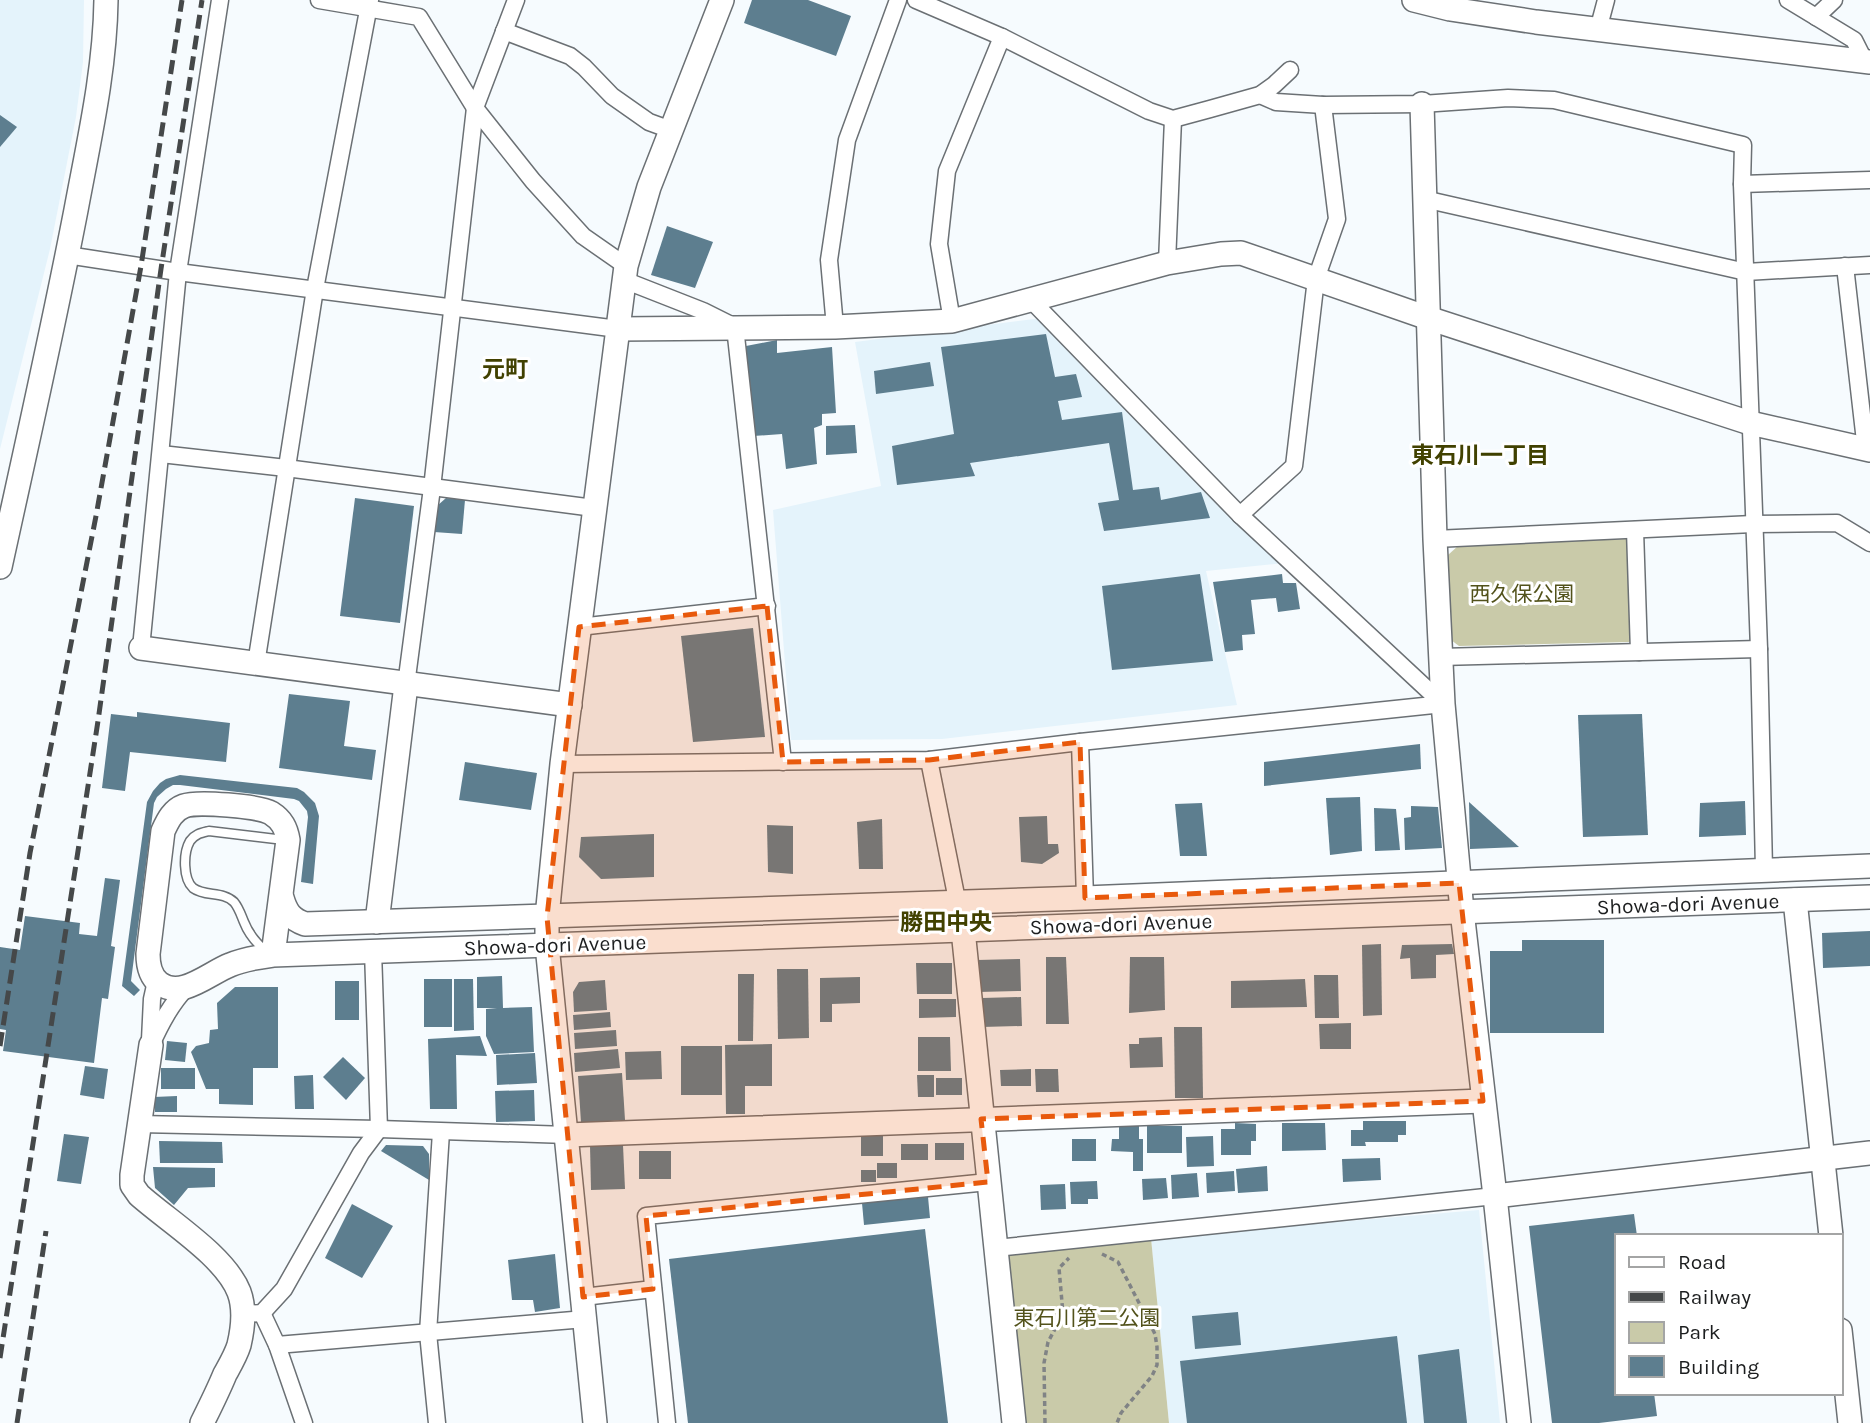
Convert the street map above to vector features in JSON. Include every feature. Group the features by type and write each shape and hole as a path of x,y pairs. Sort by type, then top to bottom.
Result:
{"street":[{"path":"0,567 11,492 67,255 102,65 106,0"},
{"path":"220,0 178,272 141,648 570,705"},
{"path":"319,0 369,4 419,17 475,108 533,181 583,236 625,273 735,327"},
{"path":"377,922 432,488 475,108 516,0"},
{"path":"595,1423 547,945 547,917 562,764 625,273 649,187 722,0"},
{"path":"835,327 829,260 847,139 898,0"},
{"path":"916,0 1002,37 1149,111 1173,119 1260,95 1290,70"},
{"path":"1414,0 1450,9 1598,30 1867,62"},
{"path":"1598,30 1606,0"},
{"path":"1788,0 1854,40 1867,62"},
{"path":"1816,17 1834,0"},
{"path":"256,664 315,289 369,4"},
{"path":"504,32 570,56 612,96 649,122 671,130"},
{"path":"952,321 939,244 947,171 1002,37"},
{"path":"1260,95 1276,102 1323,106 1422,104 1508,98 1554,100 1743,145 1742,184 1764,869"},
{"path":"1422,104 1435,539 1443,705 1459,883 1519,1423"},
{"path":"1240,515 1294,466 1316,279 1337,219 1323,106"},
{"path":"1167,263 1173,119"},
{"path":"1742,184 1870,180"},
{"path":"1424,199 1746,272 1870,265"},
{"path":"67,255 178,272 618,328 835,327 952,321 1167,263 1241,253 1428,318 1749,423 1868,450 1845,266"},
{"path":"1031,300 1240,515 1443,705"},
{"path":"735,327 783,762"},
{"path":"161,454 594,508"},
{"path":"1435,539 1753,524 1837,523 1870,543"},
{"path":"1635,530 1639,652"},
{"path":"579,627 767,606"},
{"path":"1440,657 1759,649"},
{"path":"562,764 929,760 1443,705"},
{"path":"1080,742 1085,898"},
{"path":"929,760 962,930 1014,1423"},
{"path":"188,986 172,989 156,981 151,973 148,954 163,831 167,821 185,805 199,803 253,808 269,811 281,820 288,840 273,956"},
{"name":"Showa-dori Avenue","path":"282,898 288,915 305,924 1085,898 1870,866"},
{"name":"Showa-dori Avenue","path":"188,986 228,965 255,957 273,956 1870,897"},
{"path":"1795,900 1831,1234"},
{"path":"202,1423 253,1314 284,1289 361,1153 379,1129 373,951"},
{"path":"156,981 150,1020 151,1045 132,1185 139,1195 202,1246 233,1281 253,1314 277,1345 304,1423"},
{"path":"151,1045 175,999 188,986"},
{"path":"139,1124 567,1135 1483,1101"},
{"path":"437,1423 428,1333 441,1132"},
{"path":"996,1248 1495,1196 1870,1153"},
{"path":"667,1423 646,1216 988,1182"},
{"path":"277,1345 428,1333 584,1308 653,1289"},
{"path":"1842,1349 1850,1423"}],"lane":[{"path":"273,956 256,943 233,901 225,896 199,892 190,885 185,873 187,854 189,843 197,834 209,831 288,840"}],"path":[{"path":"1100,1253 1118,1262 1155,1334 1157,1347 1157,1366 1152,1376 1121,1413 1117,1423"},
{"path":"1045,1423 1044,1363 1048,1342 1063,1314 1059,1268 1069,1258 1077,1255"}],"highlighted area":[{"path":"767,606 783,762 929,760 1080,742 1085,898 1459,883 1483,1101 981,1119 988,1182 646,1216 653,1289 583,1297 547,917 579,627"}],"shaded area":[{"path":"0,0 84,0 83,62 76,117 50,249 0,449"},
{"path":"1042,318 1285,563 1206,571 1237,705 942,739 791,740 773,510 881,486 855,342"},
{"path":"1479,1210 1500,1423 1169,1423 1151,1238"}],"green space":[{"name":"西久保公園","path":"1626,539 1632,545 1634,635 1629,642 1459,646 1451,640 1448,555 1458,546"},
{"name":"東石川第二公園","path":"1151,1238 1169,1423 1026,1423 1008,1259 1011,1250"}],"building":[{"path":"752,0 808,0 851,16 836,56 744,23"},
{"path":"0,115 17,127 0,147"},
{"path":"667,226 713,242 695,288 651,275"},
{"path":"1046,334 1055,377 1076,374 1082,397 1058,401 1062,420 1122,412 1133,490 1159,487 1161,500 1201,492 1210,518 1104,531 1098,503 1119,500 1109,443 970,463 975,476 897,485 892,446 954,434 941,347"},
{"path":"777,340 777,353 832,347 836,413 822,414 822,425 814,428 817,464 786,469 782,434 753,436 746,346"},
{"path":"930,362 934,386 876,394 874,371"},
{"path":"855,425 857,453 826,455 826,426"},
{"path":"355,498 414,506 400,623 340,616"},
{"path":"446,498 465,500 462,534 434,532 437,506"},
{"path":"1200,574 1213,661 1112,670 1102,586"},
{"path":"1282,574 1283,583 1296,583 1300,609 1278,612 1276,598 1251,600 1255,634 1242,635 1243,650 1225,652 1213,582"},
{"path":"753,628 765,737 693,742 681,636"},
{"path":"289,694 350,701 344,746 376,750 372,780 279,768"},
{"path":"137,712 230,723 226,762 130,752 125,791 102,788 111,714 137,717"},
{"path":"1642,714 1648,835 1583,837 1578,715"},
{"path":"1420,744 1421,769 1264,786 1264,762"},
{"path":"465,762 537,773 531,810 459,800"},
{"path":"180,775 297,788 304,792 315,803 319,816 313,884 301,882 308,817 299,801 180,785 166,789 154,803 131,981 140,990 134,996 122,986 147,802 160,783"},
{"path":"1360,797 1362,851 1330,855 1326,798"},
{"path":"1745,801 1746,835 1699,837 1700,803"},
{"path":"1469,802 1519,847 1470,849"},
{"path":"1202,803 1207,856 1180,856 1175,804"},
{"path":"1411,806 1438,807 1442,848 1405,850 1404,818 1411,817"},
{"path":"1374,808 1396,809 1400,850 1375,851"},
{"path":"1047,816 1048,844 1058,844 1059,853 1042,864 1021,862 1019,817"},
{"path":"882,819 883,869 859,869 857,822"},
{"path":"767,825 793,826 793,874 768,872"},
{"path":"654,834 654,877 601,879 579,857 581,837"},
{"path":"105,878 120,880 111,946 115,947 108,999 102,998 94,1063 3,1051 6,1030 0,1029 0,947 20,950 25,916 80,923 79,934 97,936"},
{"path":"1870,931 1870,966 1823,968 1822,933"},
{"path":"1522,940 1604,940 1604,1033 1490,1033 1490,951 1522,951"},
{"path":"1381,944 1382,1015 1363,1016 1362,945"},
{"path":"1452,944 1454,954 1436,955 1436,978 1411,979 1410,958 1400,959 1402,945"},
{"path":"1046,957 1066,957 1069,1024 1046,1024"},
{"path":"1130,957 1164,957 1165,1010 1129,1013"},
{"path":"1020,959 1021,991 978,992 977,960"},
{"path":"916,963 952,963 952,994 917,994"},
{"path":"777,969 808,969 809,1038 778,1039"},
{"path":"738,974 754,974 753,1041 738,1041"},
{"path":"1314,975 1338,975 1339,1018 1315,1018"},
{"path":"502,976 503,1008 532,1007 534,1052 494,1054 486,1036 486,1009 497,1008 477,1008 477,977"},
{"path":"860,977 860,1003 832,1004 832,1022 820,1022 820,978"},
{"path":"424,979 452,979 452,1027 424,1027"},
{"path":"454,979 473,979 474,1030 454,1031"},
{"path":"1305,979 1307,1007 1231,1008 1231,981"},
{"path":"605,980 607,1010 574,1012 573,992 579,982"},
{"path":"335,981 359,981 359,1020 335,1020"},
{"path":"235,987 278,987 278,1068 253,1068 253,1105 219,1104 219,1089 206,1089 191,1052 196,1046 209,1043 210,1030 218,1029 217,1003"},
{"path":"1021,997 1022,1026 982,1027 982,998"},
{"path":"919,999 956,999 956,1017 919,1018"},
{"path":"610,1012 611,1027 574,1030 573,1015"},
{"path":"1351,1023 1351,1049 1320,1049 1319,1024"},
{"path":"1174,1027 1202,1027 1203,1098 1175,1098"},
{"path":"616,1030 617,1046 575,1049 574,1033"},
{"path":"480,1036 487,1056 456,1055 457,1109 430,1109 428,1039"},
{"path":"918,1037 950,1037 951,1071 918,1071"},
{"path":"1162,1037 1163,1067 1130,1068 1129,1044 1139,1044 1139,1038"},
{"path":"167,1041 187,1043 185,1062 165,1060"},
{"path":"772,1044 772,1086 745,1086 745,1114 726,1114 725,1045"},
{"path":"681,1046 722,1046 722,1095 681,1095"},
{"path":"618,1049 620,1068 575,1072 574,1053"},
{"path":"661,1051 662,1079 626,1080 625,1052"},
{"path":"535,1053 537,1083 497,1085 496,1055"},
{"path":"343,1057 365,1078 346,1100 323,1077"},
{"path":"85,1066 108,1069 104,1099 80,1095"},
{"path":"161,1068 195,1068 195,1089 161,1089"},
{"path":"1031,1069 1031,1086 1001,1086 1000,1070"},
{"path":"1035,1069 1058,1069 1059,1092 1036,1092"},
{"path":"622,1073 625,1120 581,1123 578,1076"},
{"path":"313,1075 314,1109 295,1109 294,1076"},
{"path":"917,1075 934,1075 934,1097 918,1097"},
{"path":"936,1078 962,1078 962,1095 936,1095"},
{"path":"534,1090 535,1121 496,1122 495,1091"},
{"path":"177,1096 177,1112 155,1112 154,1097"},
{"path":"1363,1121 1406,1121 1406,1135 1398,1135 1398,1142 1365,1142 1366,1146 1351,1146 1351,1130 1363,1130"},
{"path":"1235,1123 1256,1124 1256,1141 1251,1141 1251,1155 1221,1155 1221,1129 1235,1129"},
{"path":"1282,1123 1325,1123 1326,1150 1282,1151"},
{"path":"1119,1126 1139,1126 1139,1139 1143,1139 1143,1171 1133,1171 1133,1152 1111,1151 1112,1139 1119,1139"},
{"path":"1147,1126 1182,1126 1182,1153 1147,1153"},
{"path":"64,1134 89,1137 81,1184 57,1181"},
{"path":"861,1136 883,1136 883,1156 861,1156"},
{"path":"1213,1136 1214,1166 1187,1167 1186,1137"},
{"path":"1072,1139 1096,1139 1096,1161 1072,1161"},
{"path":"159,1141 222,1142 223,1163 160,1163"},
{"path":"935,1143 964,1143 964,1160 935,1160"},
{"path":"901,1144 928,1144 928,1160 901,1160"},
{"path":"386,1145 423,1146 429,1154 429,1180 381,1151"},
{"path":"590,1145 623,1145 625,1189 591,1190"},
{"path":"639,1151 671,1151 671,1179 639,1179"},
{"path":"1380,1158 1381,1180 1343,1182 1342,1159"},
{"path":"877,1163 897,1163 897,1178 877,1178"},
{"path":"1267,1166 1268,1191 1238,1193 1236,1169"},
{"path":"153,1167 215,1168 215,1187 188,1188 174,1205 155,1188"},
{"path":"861,1170 876,1170 876,1182 861,1182"},
{"path":"1234,1171 1235,1191 1207,1193 1206,1173"},
{"path":"1197,1173 1199,1197 1172,1199 1171,1175"},
{"path":"1166,1178 1168,1198 1143,1200 1142,1179"},
{"path":"1097,1181 1098,1199 1088,1199 1088,1204 1071,1204 1070,1182"},
{"path":"1065,1184 1066,1209 1041,1210 1040,1185"},
{"path":"928,1197 930,1218 864,1225 862,1203"},
{"path":"352,1204 393,1226 362,1278 325,1258"},
{"path":"1634,1214 1637,1234 1615,1234 1615,1395 1654,1395 1657,1416 1599,1423 1552,1423 1529,1226"},
{"path":"925,1229 948,1423 688,1423 669,1259"},
{"path":"555,1254 560,1308 535,1312 533,1300 512,1300 508,1260"},
{"path":"1238,1312 1241,1345 1195,1349 1192,1316"},
{"path":"1397,1336 1407,1423 1187,1423 1180,1361"},
{"path":"1459,1349 1467,1423 1424,1423 1418,1355"}],"railway":[{"path":"0,1046 30,853 96,516 141,266 182,0"},
{"path":"0,1358 98,721 161,269 202,0"},
{"path":"17,1423 46,1231"}],"district":[{"name":"元町","path":"505,369"},
{"name":"東石川一丁目","path":"1480,455"},
{"name":"勝田中央","path":"946,922"}]}
